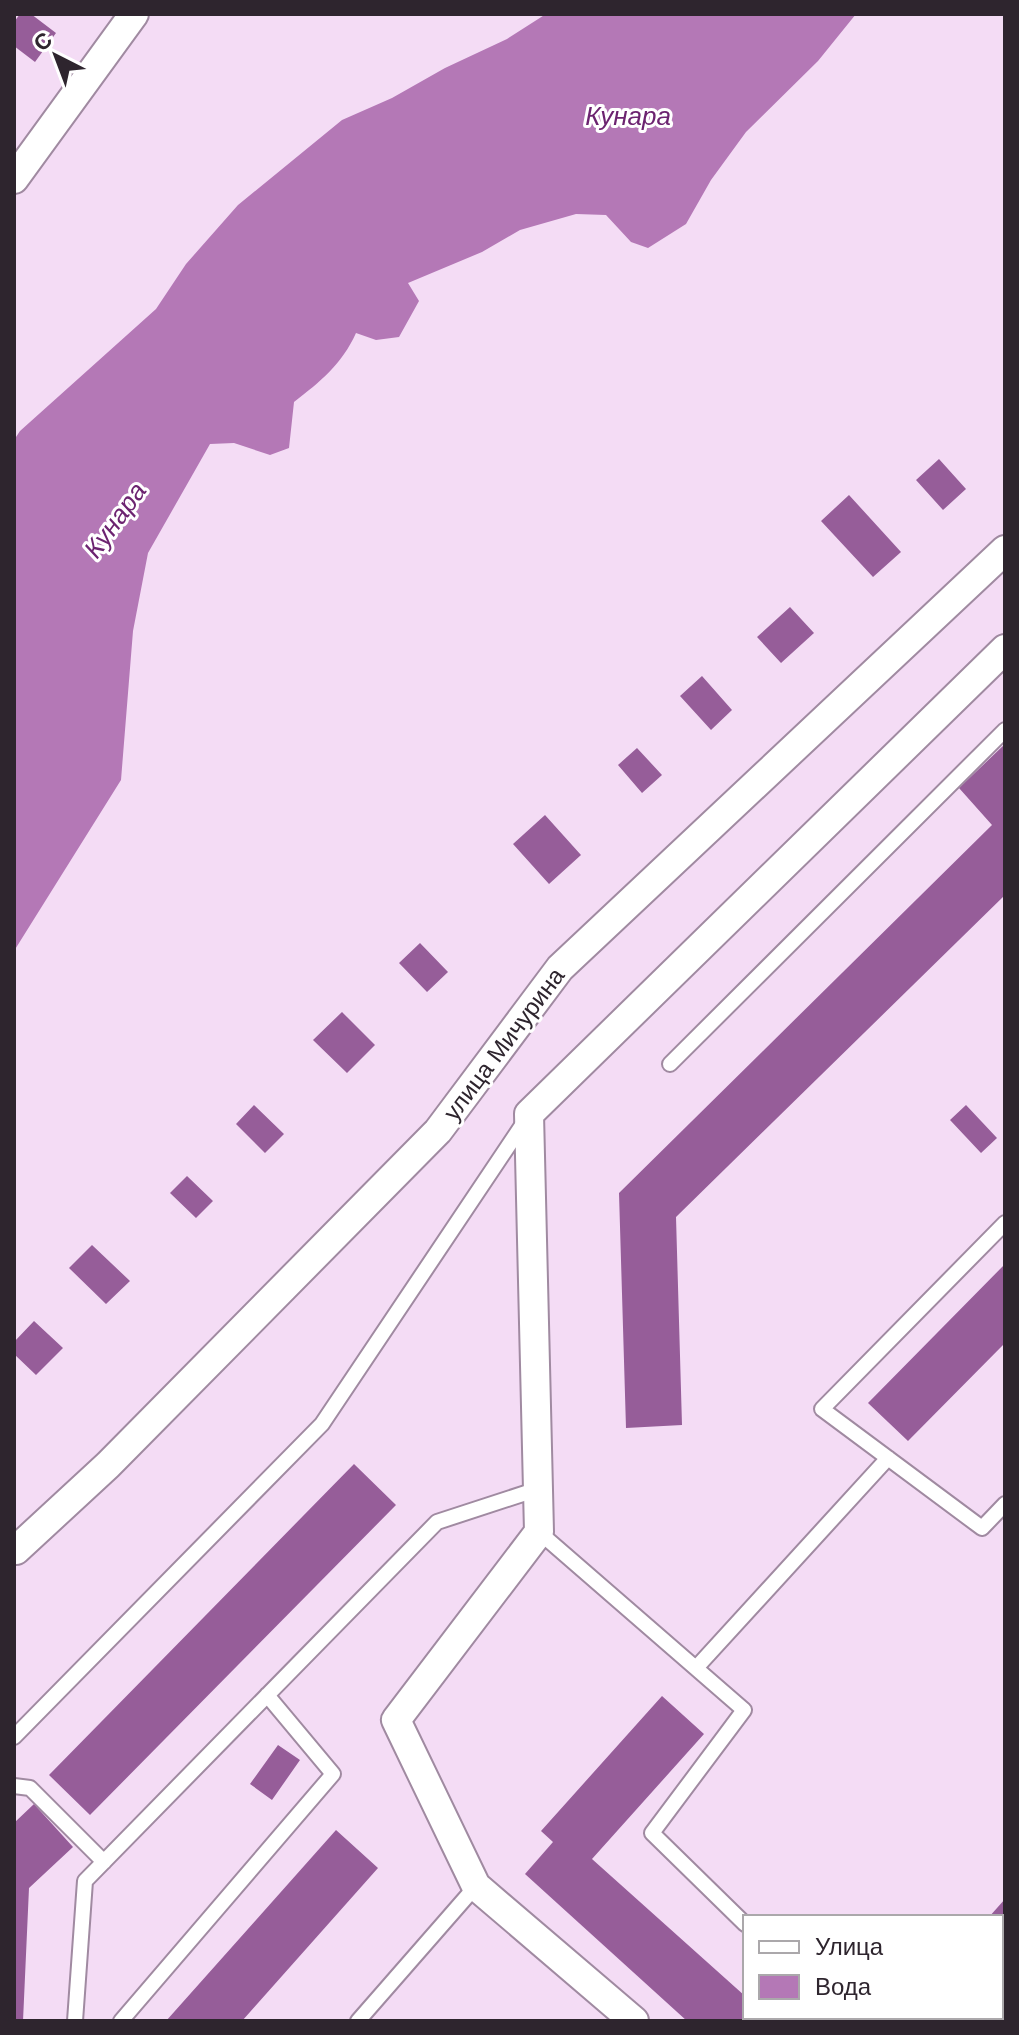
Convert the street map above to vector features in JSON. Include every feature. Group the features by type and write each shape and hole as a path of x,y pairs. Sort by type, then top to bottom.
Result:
{"street":[{"path":"14,179 134,14"},
{"name":"улица Мичурина","path":"15,1554 108,1465 438,1131 560,968 1005,550"},
{"path":"634,2021 476,1886 396,1720 539,1532 529,1114 1005,649"}],"lane":[{"path":"670,1064 1005,730"},
{"path":"14,1737 322,1424 529,1114"},
{"path":"1005,1223 822,1409 982,1528 1005,1504"},
{"path":"696,1668 888,1458"},
{"path":"75,2021 85,1881 437,1522 538,1489"},
{"path":"539,1532 744,1710 652,1833 743,1922"},
{"path":"121,2021 333,1774 267,1695"},
{"path":"14,1786 30,1788 104,1862"},
{"path":"358,2021 476,1886"}],"water":[{"name":"Кунара","path":"546,14 856,14 818,61 746,132 711,180 686,224 648,248 631,242 606,215 576,214 520,230 482,252 408,283 419,301 399,337 376,340 356,333 330,372 294,402 289,448 270,455 234,443 210,444 148,553 133,631 121,780 14,951 14,440 20,431 156,309 186,264 238,205 342,120 507,39"}],"building":[{"path":"20,14 31,14 56,33 35,62 14,46 14,22"},
{"path":"939,459 966,489 943,510 916,480"},
{"path":"849,495 901,552 873,577 821,521"},
{"path":"790,607 814,633 781,663 757,637"},
{"path":"702,676 732,710 711,730 680,696"},
{"path":"1005,744 1005,895 676,1217 682,1425 626,1428 619,1193 992,825 959,788"},
{"path":"637,748 662,775 642,793 618,765"},
{"path":"545,815 581,855 549,884 513,844"},
{"path":"420,943 448,972 427,992 399,963"},
{"path":"342,1012 375,1045 347,1073 313,1040"},
{"path":"254,1105 284,1134 265,1153 236,1124"},
{"path":"966,1105 997,1138 981,1153 950,1120"},
{"path":"187,1176 213,1201 196,1218 170,1193"},
{"path":"92,1245 130,1281 106,1304 69,1268"},
{"path":"1005,1264 1005,1343 908,1441 868,1403"},
{"path":"34,1321 63,1348 36,1375 14,1354 14,1342"},
{"path":"354,1464 396,1505 90,1815 49,1775"},
{"path":"662,1696 704,1734 592,1859 743,1994 743,2019 773,2021 687,2021 525,1874 553,1842 541,1831"},
{"path":"278,1745 300,1760 272,1800 250,1784"},
{"path":"34,1804 73,1847 29,1888 23,2021 14,2021 14,1823"},
{"path":"336,1830 378,1868 242,2021 166,2021"},
{"path":"1005,1899 1003,1985 1003,1915 991,1915"},
{"path":"911,2019 972,2019 970,2021"}]}
